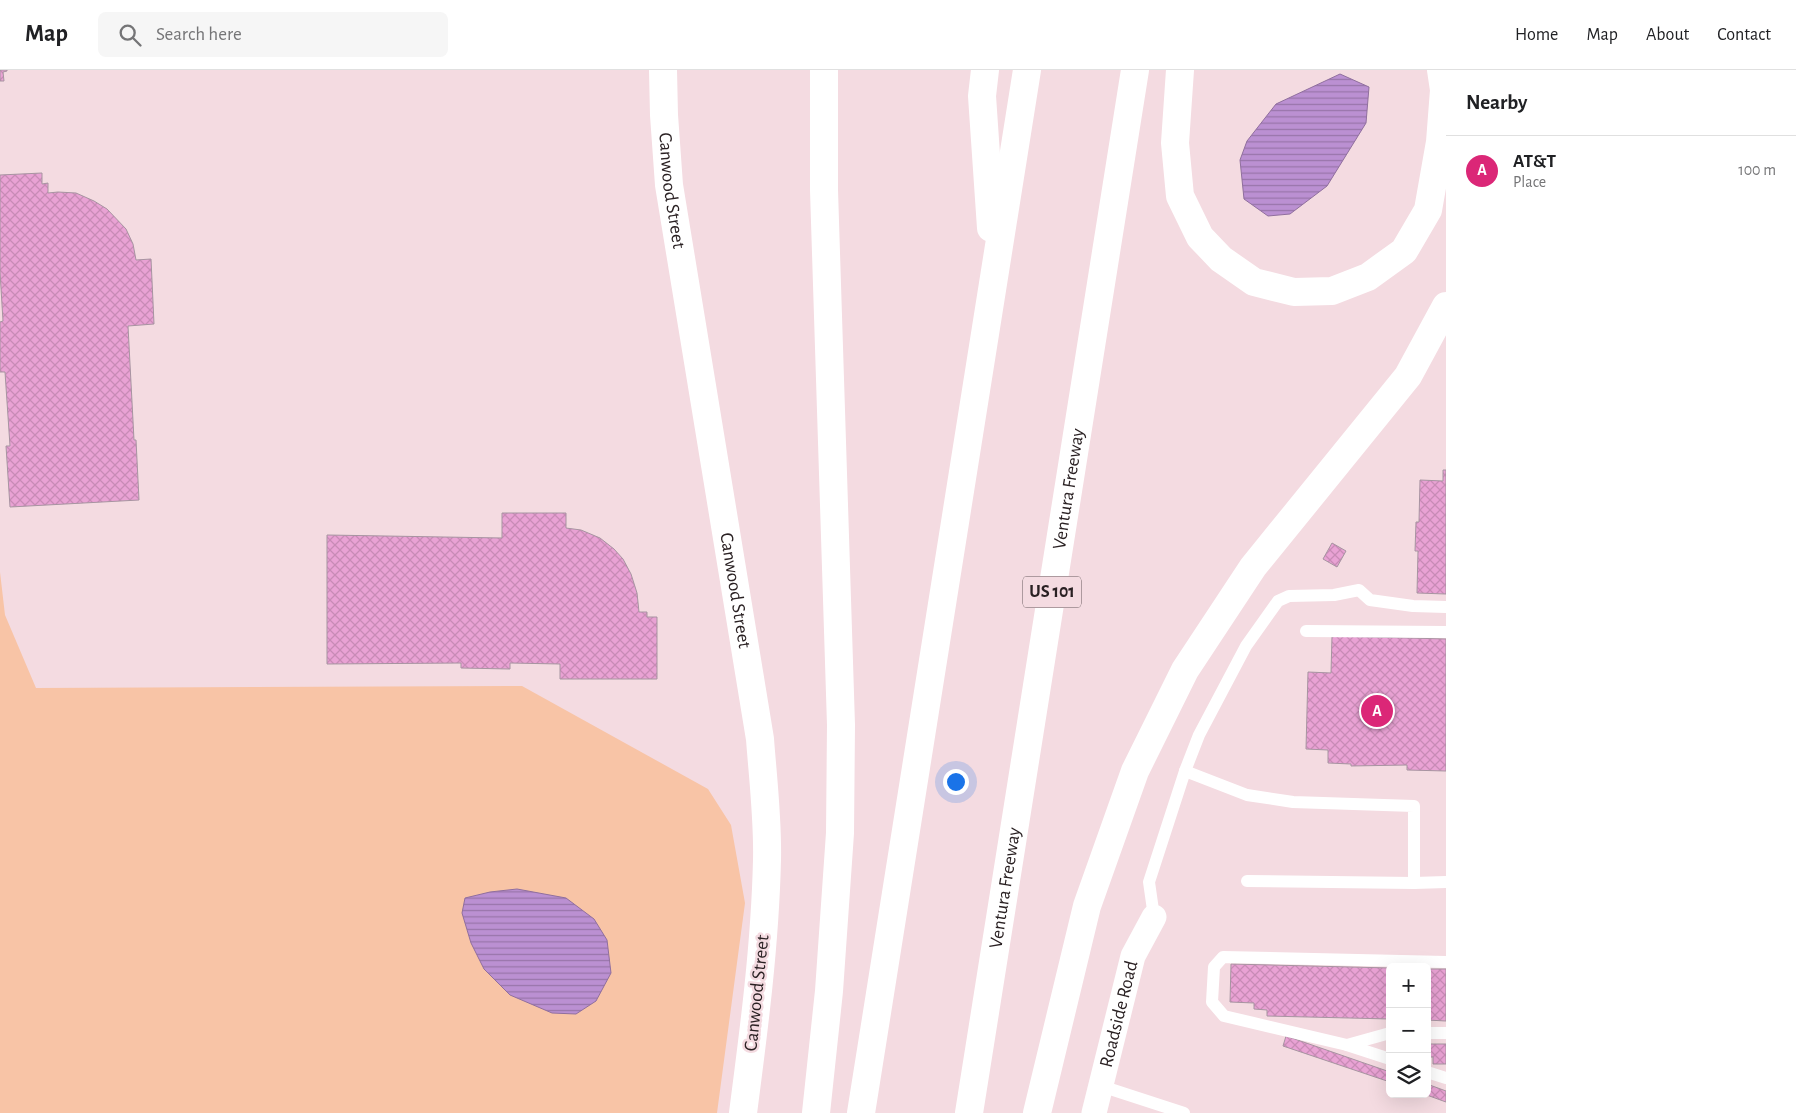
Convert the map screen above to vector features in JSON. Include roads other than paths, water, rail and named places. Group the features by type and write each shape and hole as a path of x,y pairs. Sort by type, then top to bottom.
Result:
{"main road":[{"name":"Canwood Street","path":"663,70 669,185 760,739 767,858 764,931 757,1010 744,1113"},
{"path":"816,1113 829,991 840,833 841,744 824,190 824,70"},
{"path":"985,70 982,96 994,279"},
{"path":"862,1113 1027,70"},
{"name":"Ventura Freeway","path":"969,1113 1135,70"},
{"path":"1180,70 1175,143 1180,196 1200,237 1221,259 1254,282 1294,292 1332,291 1368,277 1404,251 1428,210 1440,142 1444,90 1441,70"},
{"path":"1037,1113 1087,906 1135,771 1185,670 1253,567 1408,376 1446,306"}],"street":[{"name":"Roadside Road","path":"1094,1113 1132,956 1154,917"}],"lane":[{"path":"1154,917 1149,882 1185,771 1199,735 1246,646 1278,601 1289,596 1334,595 1359,590 1370,600 1413,606 1446,607"},
{"path":"1306,630 1446,632"},
{"path":"1185,771 1247,795 1293,802 1414,806 1414,883"},
{"path":"1247,881 1446,882"},
{"path":"1386,1058 1347,1045 1224,1016 1212,1002 1214,967 1223,957 1446,962"},
{"path":"1431,1032 1446,1033"},
{"path":"1347,1045 1386,1034"},
{"path":"1431,1073 1446,1078"},
{"path":"1101,1086 1184,1113"}],"place":[{"name":"AT&T","path":"1377,711"}]}
